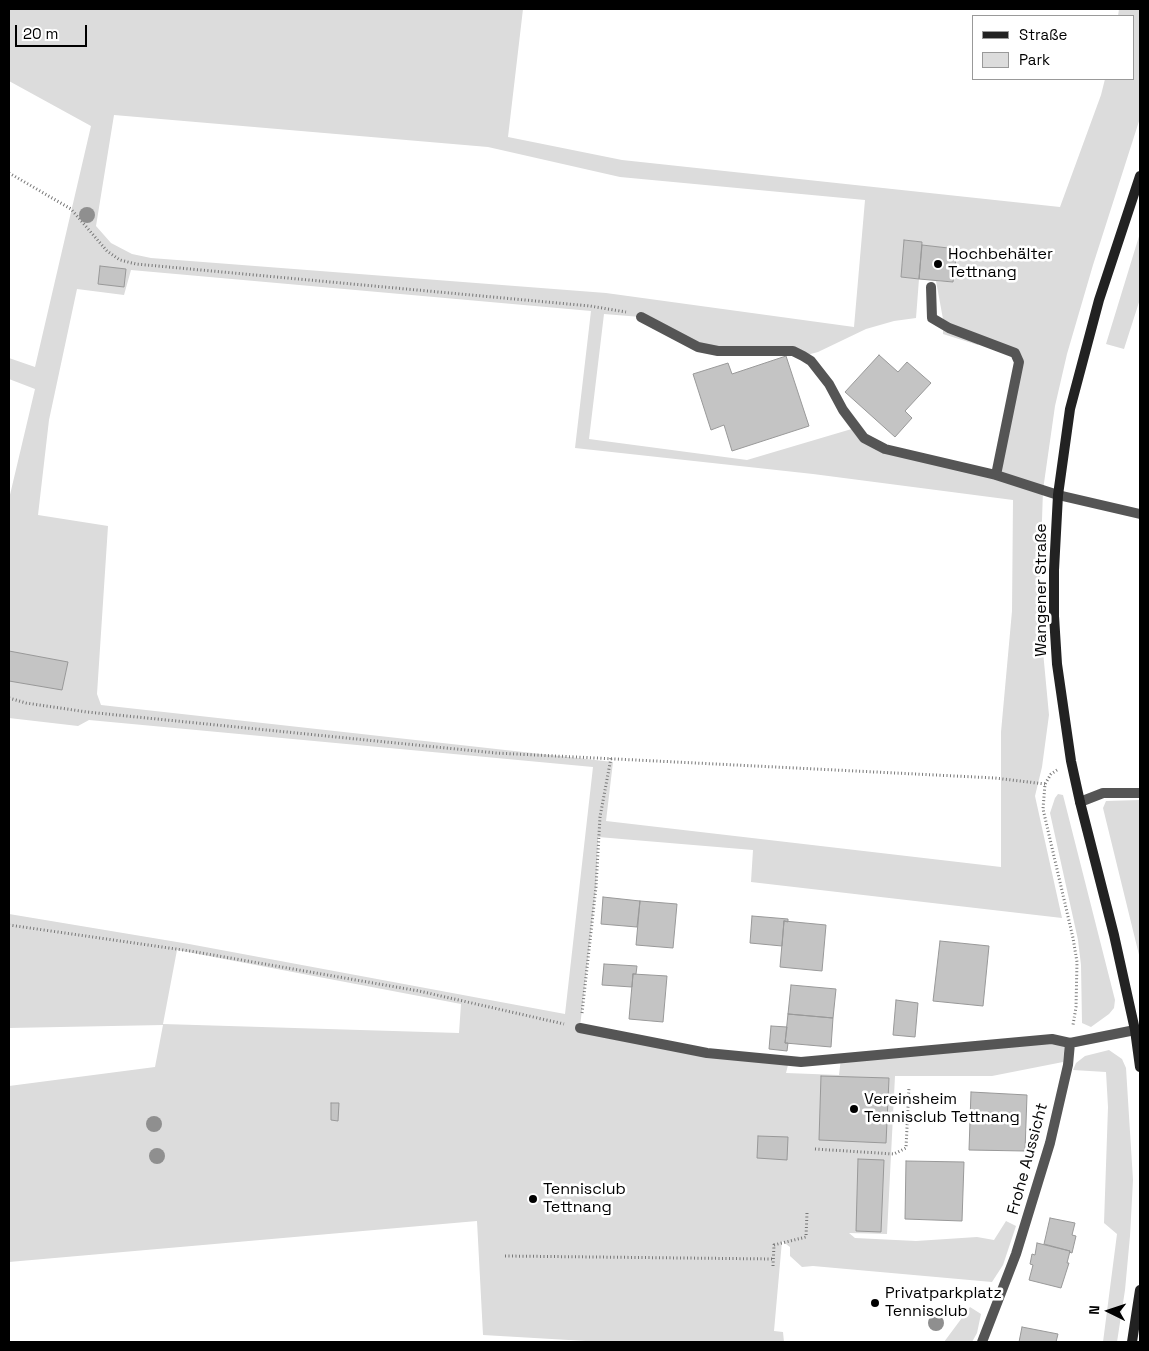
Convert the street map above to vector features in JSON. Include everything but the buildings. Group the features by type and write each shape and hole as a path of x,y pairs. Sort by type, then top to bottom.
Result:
{"main road":[{"name":"Wangener Straße","path":"1140,176 1099,300 1070,409 1058,495 1054,616 1057,664 1071,761 1114,935 1135,1030 1140,1067"},
{"path":"1132,1342 1140,1290"}],"street":[{"path":"931,287 932,318 949,328 1015,353 1019,362 996,475"},
{"path":"641,317 698,347 718,351 793,351 803,356 811,361 829,384 843,410 864,438 884,449 996,475 1058,495 1140,514"},
{"path":"1080,802 1103,794 1140,792"},
{"path":"580,1028 707,1053 801,1062 1052,1039 1070,1043 1135,1030"},
{"name":"Frohe Aussicht","path":"982,1342 1016,1254 1050,1143 1068,1065 1070,1043"}],"path":[{"path":"9,173 71,209 107,250 120,260 136,264 590,306 620,310 641,317"},
{"path":"9,698 26,703 87,712 496,753 995,778 1046,784"},
{"path":"9,925 190,951 419,991 580,1028 596,887 600,817 611,758"},
{"path":"1070,1043 1076,1007 1076,962 1073,938 1043,809 1046,784 1051,774 1071,761"},
{"path":"815,1149 894,1154 906,1148 909,1087"},
{"path":"772,1266 774,1245 806,1237 807,1212"},
{"path":"505,1256 773,1259"}],"green space":[{"path":"9,9 523,9 508,137 622,160 1060,207 1105,80 1134,80 1134,15 1118,15 1119,9 1140,9 1140,118 1067,354 1055,406 1043,490 1039,609 1049,715 1042,767 1035,796 1062,918 751,882 753,850 598,837 596,887 580,1027 707,1053 789,1061 786,1073 839,1075 841,1058 1065,1042 1063,1062 992,1076 895,1076 887,1234 849,1233 855,1238 916,1241 977,1237 994,1240 1006,1221 1016,1226 1003,1265 992,1282 813,1266 802,1267 790,1256 790,1247 782,1241 774,1331 783,1332 784,1342 603,1342 483,1335 477,1221 9,1262 9,1086 155,1067 163,1025 9,1028 9,914 189,944 565,1014 593,767 89,720 78,726 9,718 9,499 35,389 9,379 9,358 35,367 91,126 9,81","holes":["114,115 488,147 620,177 865,200 854,327 606,293 151,258 132,254 111,243 96,226","904,240 922,242 922,245 956,249 953,282 936,281 943,319 943,334 978,345 979,340 1015,353 1019,362 996,475 885,449 855,428 747,460 589,439 604,314 641,317 718,351 803,356 818,352 866,329 894,321 916,318 919,279 901,277","131,270 591,311 575,448 813,474 1013,500 1012,611 1001,732 1001,867 606,821 613,762 101,705 97,694 108,526 38,515 49,420 77,289 124,295","177,950 461,1004 459,1033 163,1024"]},
{"path":"1140,233 1140,299 1124,349 1106,344"},
{"path":"1058,794 1063,795 1115,1000 1114,1008 1109,1014 1091,1027 1082,1023 1081,965 1078,940 1050,813"},
{"path":"1140,800 1140,959 1103,808 1106,801"},
{"path":"1109,1050 1122,1059 1126,1068 1133,1180 1125,1290 1117,1342 1103,1342 1117,1234 1104,1223 1108,1107 1106,1072 1073,1070 1076,1063 1085,1056"},
{"path":"970,1307 981,1314 977,1333 972,1342 944,1342"}],"place":[{"name":"Hochbehälter Tettnang","path":"938,264"},
{"name":"Vereinsheim Tennisclub Tettnang","path":"854,1109"},
{"name":"Tennisclub Tettnang","path":"533,1199"},
{"name":"Privatparkplatz Tennisclub","path":"875,1303"}]}
